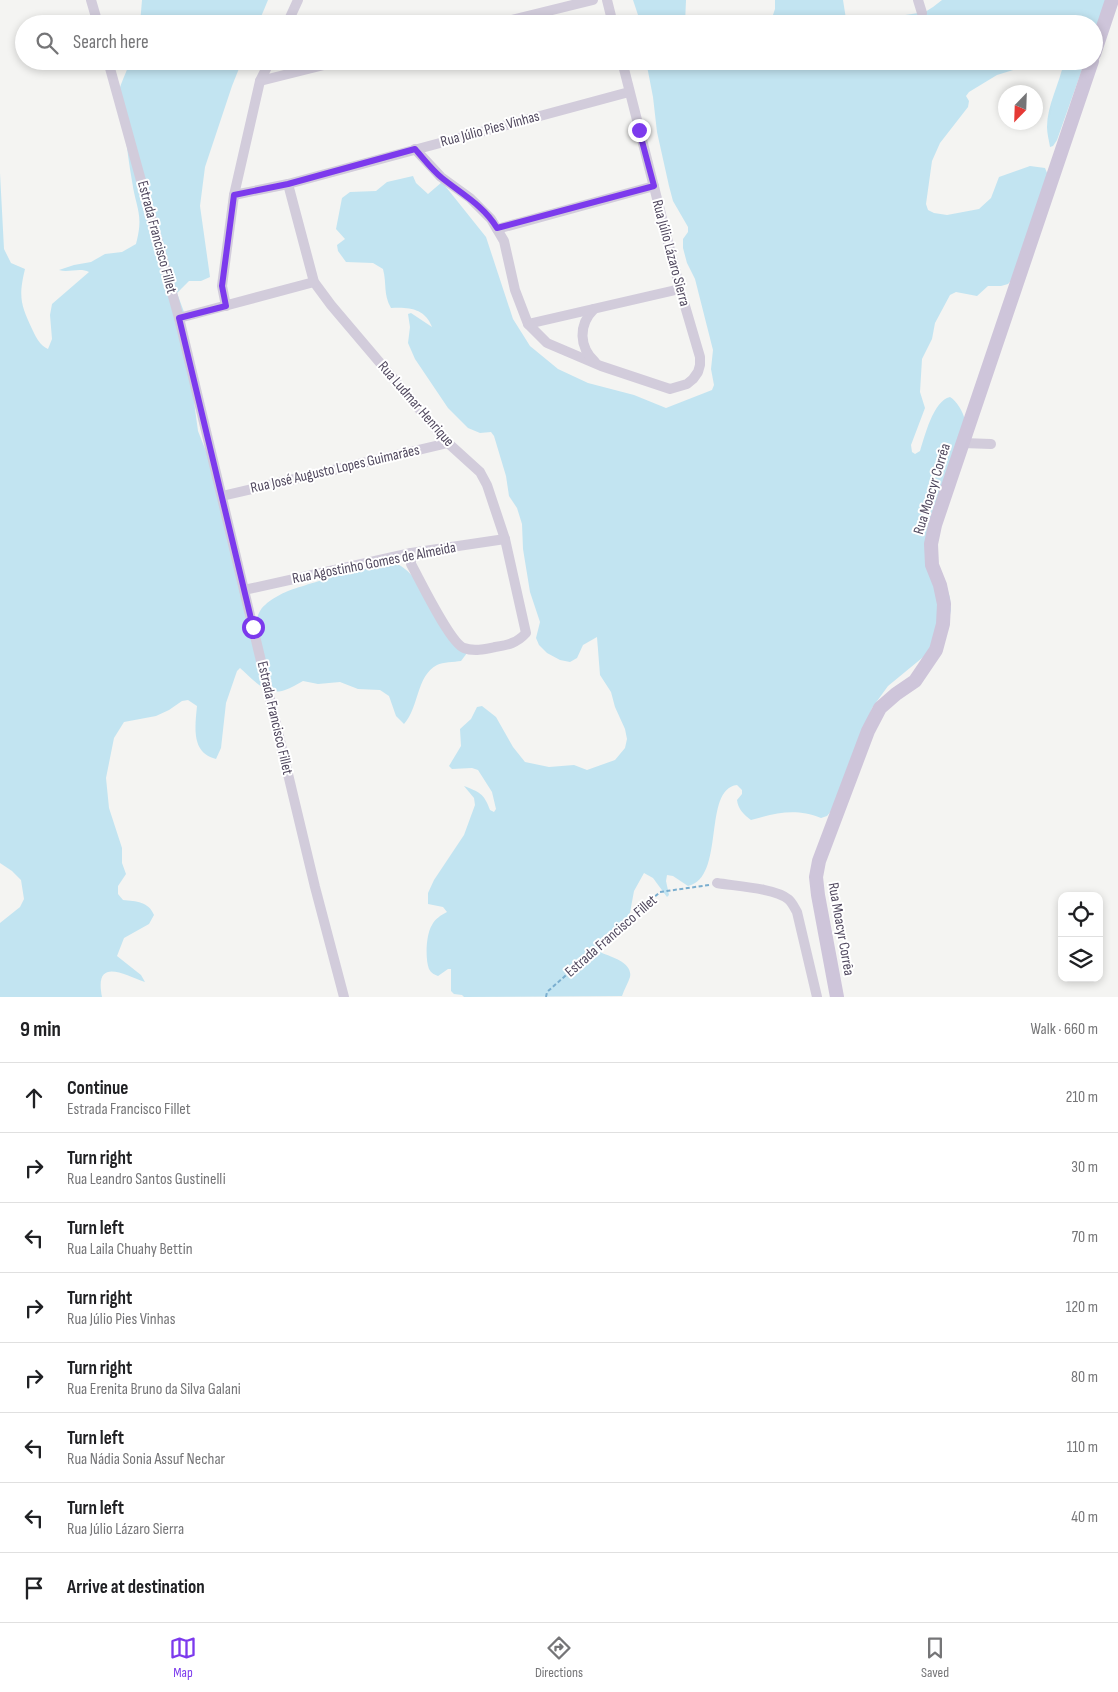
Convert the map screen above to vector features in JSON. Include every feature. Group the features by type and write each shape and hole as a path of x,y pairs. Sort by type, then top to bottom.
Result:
{"street":[{"path":"91,0 95,15"},
{"path":"291,15 298,0"},
{"path":"532,15 593,0"},
{"path":"607,0 611,15"},
{"path":"918,0 922,14"},
{"path":"1103,32 1113,8"},
{"name":"Estrada Francisco Fillet","path":"110,70 179,318 313,877 344,997"},
{"path":"226,306 222,286 234,195 260,81 266,70"},
{"path":"260,81 304,70"},
{"name":"Rua Júlio Lázaro Sierra","path":"601,366 670,389 687,384 698,372 700,365 700,357 680,289 624,70"},
{"name":"Rua Moacyr Corrêa","path":"837,997 818,894 816,877 819,861 868,731 880,708 915,681 936,650 943,624 944,604 940,585 932,565 931,544 935,526 1089,70"},
{"name":"Rua Júlio Pies Vinhas","path":"234,195 288,184 629,92"},
{"path":"415,149 441,177 470,198 491,218 504,241 515,290 528,324 547,343 601,366"},
{"name":"Rua Ludmar Henrique","path":"288,184 314,282 331,305 448,443 480,472 487,485 505,539 526,633 519,641 497,647 478,650 463,648 452,637 411,564 411,553"},
{"path":"497,228 654,186"},
{"path":"179,318 314,282"},
{"path":"528,324 680,289"},
{"path":"594,309 583,325 582,339 586,352 601,366"},
{"name":"Rua José Augusto Lopes Guimarães","path":"222,496 448,443"},
{"path":"963,443 991,444"},
{"name":"Rua Agostinho Gomes de Almeida","path":"244,590 411,553 505,539"},
{"path":"717,883 775,892 792,903 797,912 817,997"}],"path":[{"name":"Estrada Francisco Fillet","path":"546,997 547,992 660,892 717,883"}],"shaded area":[{"path":"142,0 268,0 262,15 141,15"},
{"path":"633,0 686,0 685,15 638,15"},
{"path":"775,0 843,0 845,15 773,15"},
{"path":"942,0 1108,0 1102,15 905,15 925,12"},
{"path":"127,70 238,70 205,167 200,206 210,277 201,281 189,281 177,293 184,312 185,335 198,431 211,464 256,621 263,607 288,591 376,566 396,564 404,568 423,589 467,653 461,661 439,664 430,670 421,684 413,710 404,724 396,716 389,696 380,690 358,689 340,682 318,684 303,681 278,692 260,686 240,668 237,671 226,703 221,748 216,759 208,756 198,745 196,738 197,706 188,700 182,701 156,716 124,722 114,738 106,778 109,808 122,848 122,863 126,874 118,886 118,894 123,900 137,902 149,907 154,915 149,924 124,938 117,956 141,975 145,982 112,972 106,973 102,977 102,997 0,997 0,923 20,907 24,899 21,880 0,863 0,173 4,249 11,263 25,269 21,295 23,308 37,339 48,349 52,339 50,315 52,304 89,272 82,270 59,270 91,262 105,254 122,252 136,244 139,218 119,106 119,90"},
{"path":"648,70 1013,70 997,75 969,92 966,96 969,101 968,107 940,143 932,161 926,204 928,210 947,215 979,209 991,198 999,177 1030,166 1045,168 1050,180 1023,268 1008,284 988,286 977,296 956,292 950,295 935,323 932,339 922,359 920,392 925,408 911,445 912,452 915,454 920,451 930,420 944,400 950,397 955,401 965,420 933,560 946,584 951,610 948,624 933,649 888,686 872,708 838,803 827,816 821,818 794,812 769,815 751,820 742,812 737,800 742,794 742,790 737,785 726,790 720,801 716,817 707,867 700,880 688,886 673,876 667,875 666,881 669,895 667,897 653,878 644,873 634,891 629,918 600,947 602,953 621,961 630,972 630,977 622,996 464,997 451,991 451,969 438,976 431,972 427,953 427,940 430,929 438,917 447,912 443,907 428,904 428,893 434,880 464,835 475,805 474,798 464,786 480,794 486,800 490,810 494,812 496,809 492,792 478,770 472,768 452,769 449,766 461,746 460,729 471,719 477,707 482,706 496,717 513,747 525,762 549,767 574,765 587,770 615,760 625,748 627,739 611,692 600,675 597,637 583,645 577,658 570,662 560,660 547,653 539,645 536,638 540,622 530,592 523,549 522,524 517,508 509,496 506,476 494,436 491,432 480,433 468,428 448,408 415,359 408,343 410,327 408,314 411,313 432,327 425,316 415,310 391,308 387,298 383,269 373,263 346,262 338,251 337,245 345,239 336,229 342,198 350,192 376,191 387,182 413,176 416,183 428,194 442,182 486,237 513,319 530,346 558,369 588,383 634,395 666,408 712,390 714,385 711,369 713,350 695,279 687,263 683,248 683,239 688,232 688,227 673,201 657,132"},
{"path":"1062,70 1082,70 1057,140 1050,147 1047,130 1048,119 1051,102"}],"route":[{"path":"253,627 179,318 226,306 222,286 234,195 288,184 415,149 441,177 470,198 491,218 497,228 654,186 639,130"}]}
